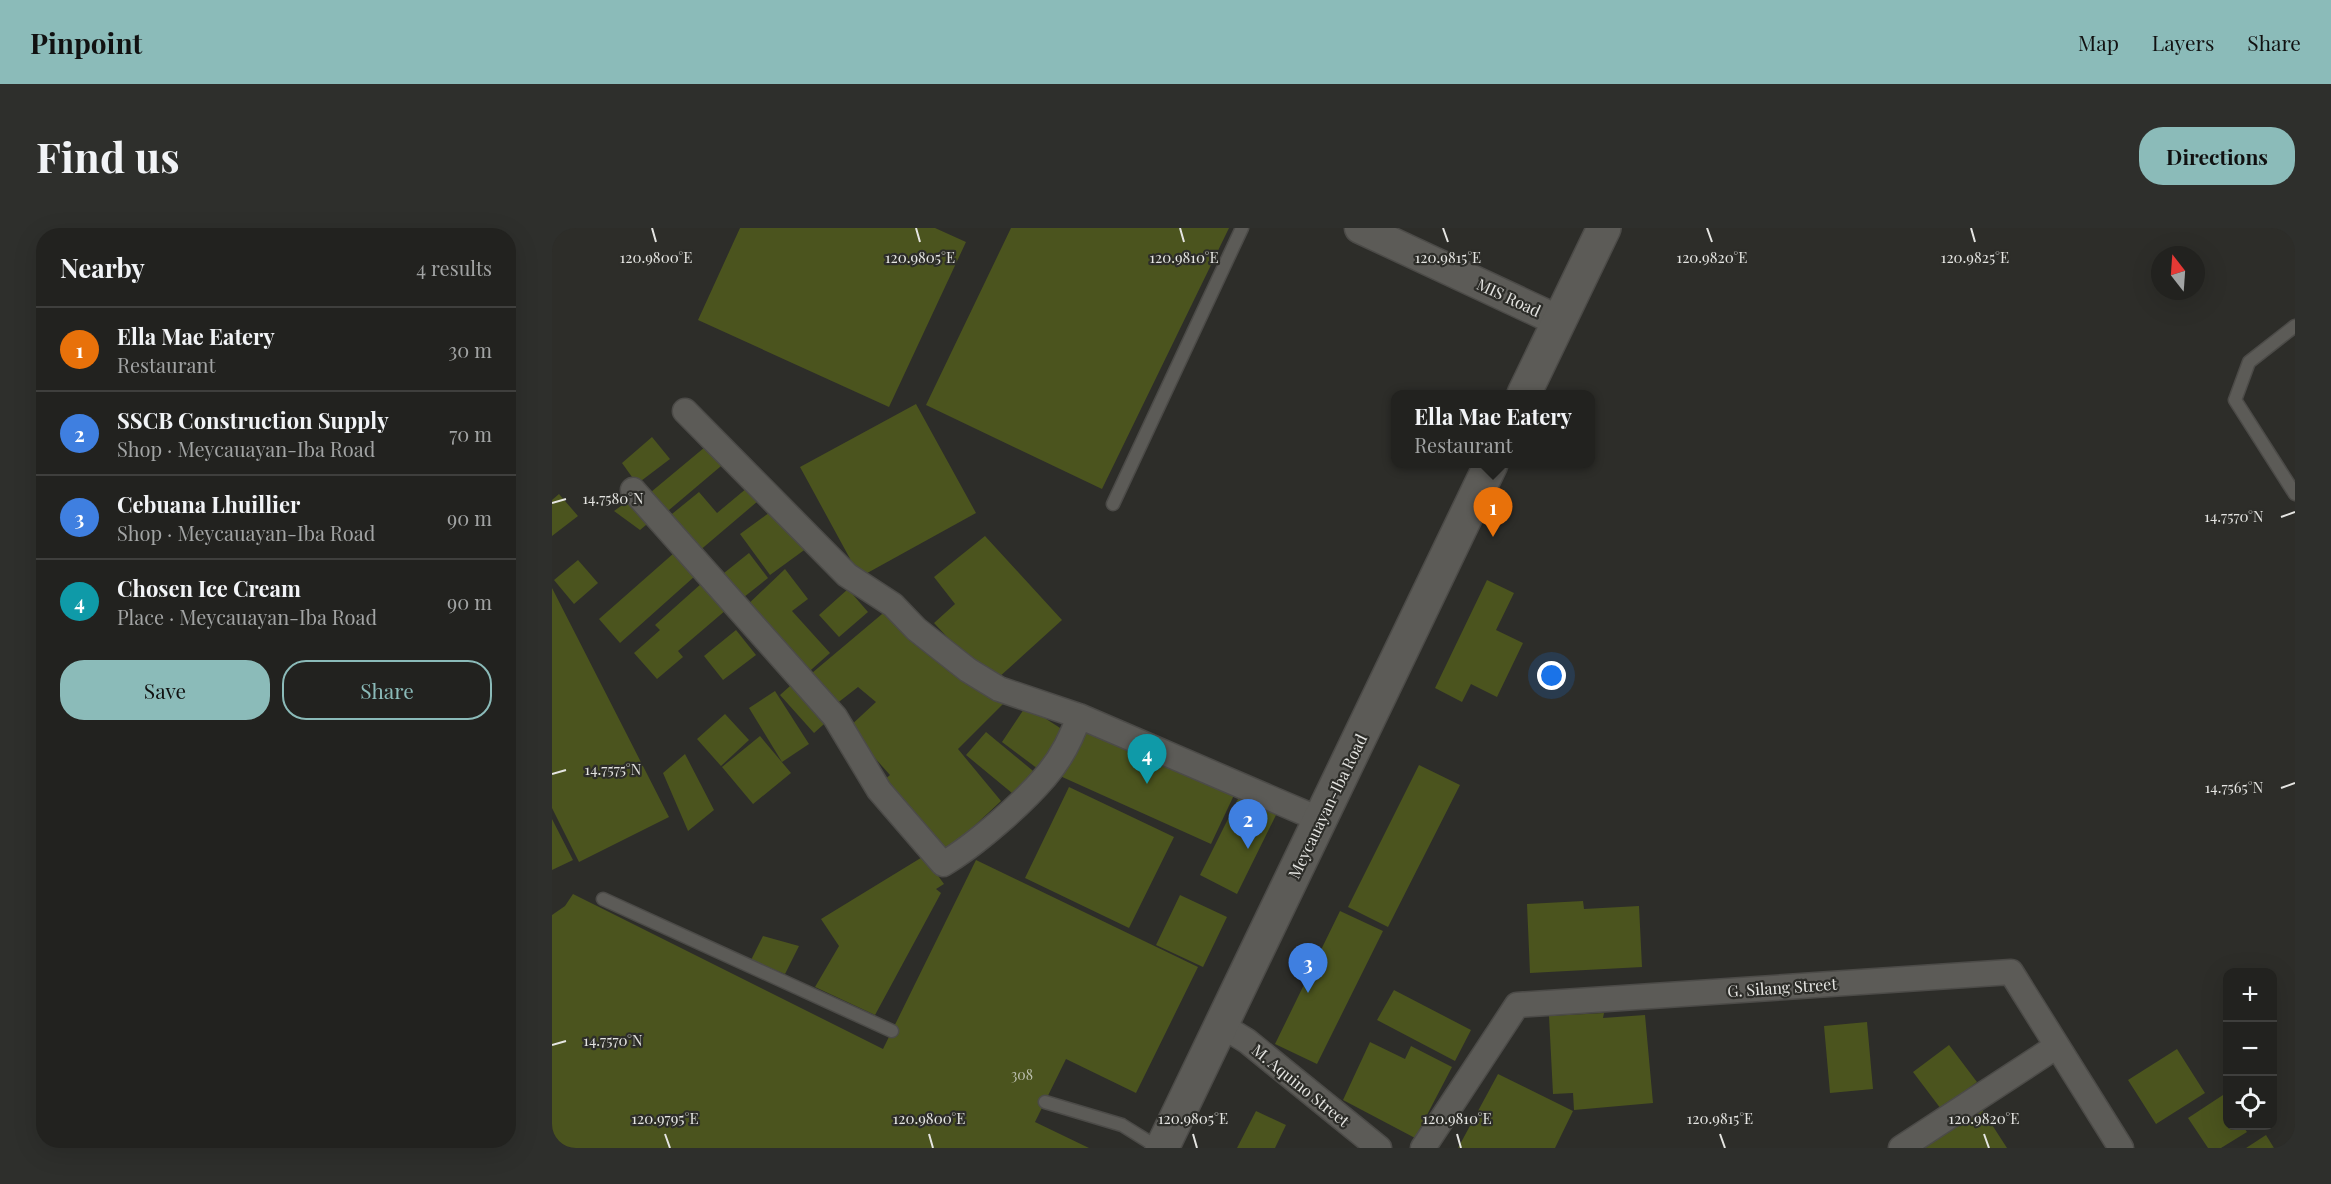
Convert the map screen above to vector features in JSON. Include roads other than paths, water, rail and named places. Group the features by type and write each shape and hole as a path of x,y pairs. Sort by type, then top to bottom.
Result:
{"main road":[{"path":"1526,390 1604,228"},
{"name":"Meycauayan-Iba Road","path":"1160,1148 1321,820 1489,468"}],"street":[{"name":"MIS Road","path":"1360,228 1559,321"},
{"path":"685,411 847,575 893,605 916,628 968,670 999,689 1079,716 1321,820"},
{"path":"633,490 835,717 879,790 942,864 966,851 1046,777 1072,734 1079,716"},
{"name":"G. Silang Street","path":"1423,1148 1517,1005 2011,972 2121,1148"},
{"name":"M. Aquino Street","path":"1221,1025 1247,1041 1379,1148"},
{"path":"1901,1148 2057,1046"}],"lane":[{"path":"1113,504 1242,228"},
{"path":"2295,326 2249,362 2235,400 2295,494"},
{"path":"603,899 892,1031"},
{"path":"1045,1102 1122,1125 1160,1148"}],"place":[{"name":"Ella Mae Eatery","path":"1493,537"},
{"name":"Chosen Ice Cream","path":"1147,784"},
{"name":"SSCB Construction Supply","path":"1248,849"},
{"name":"Cebuana Lhuillier","path":"1308,993"}]}
